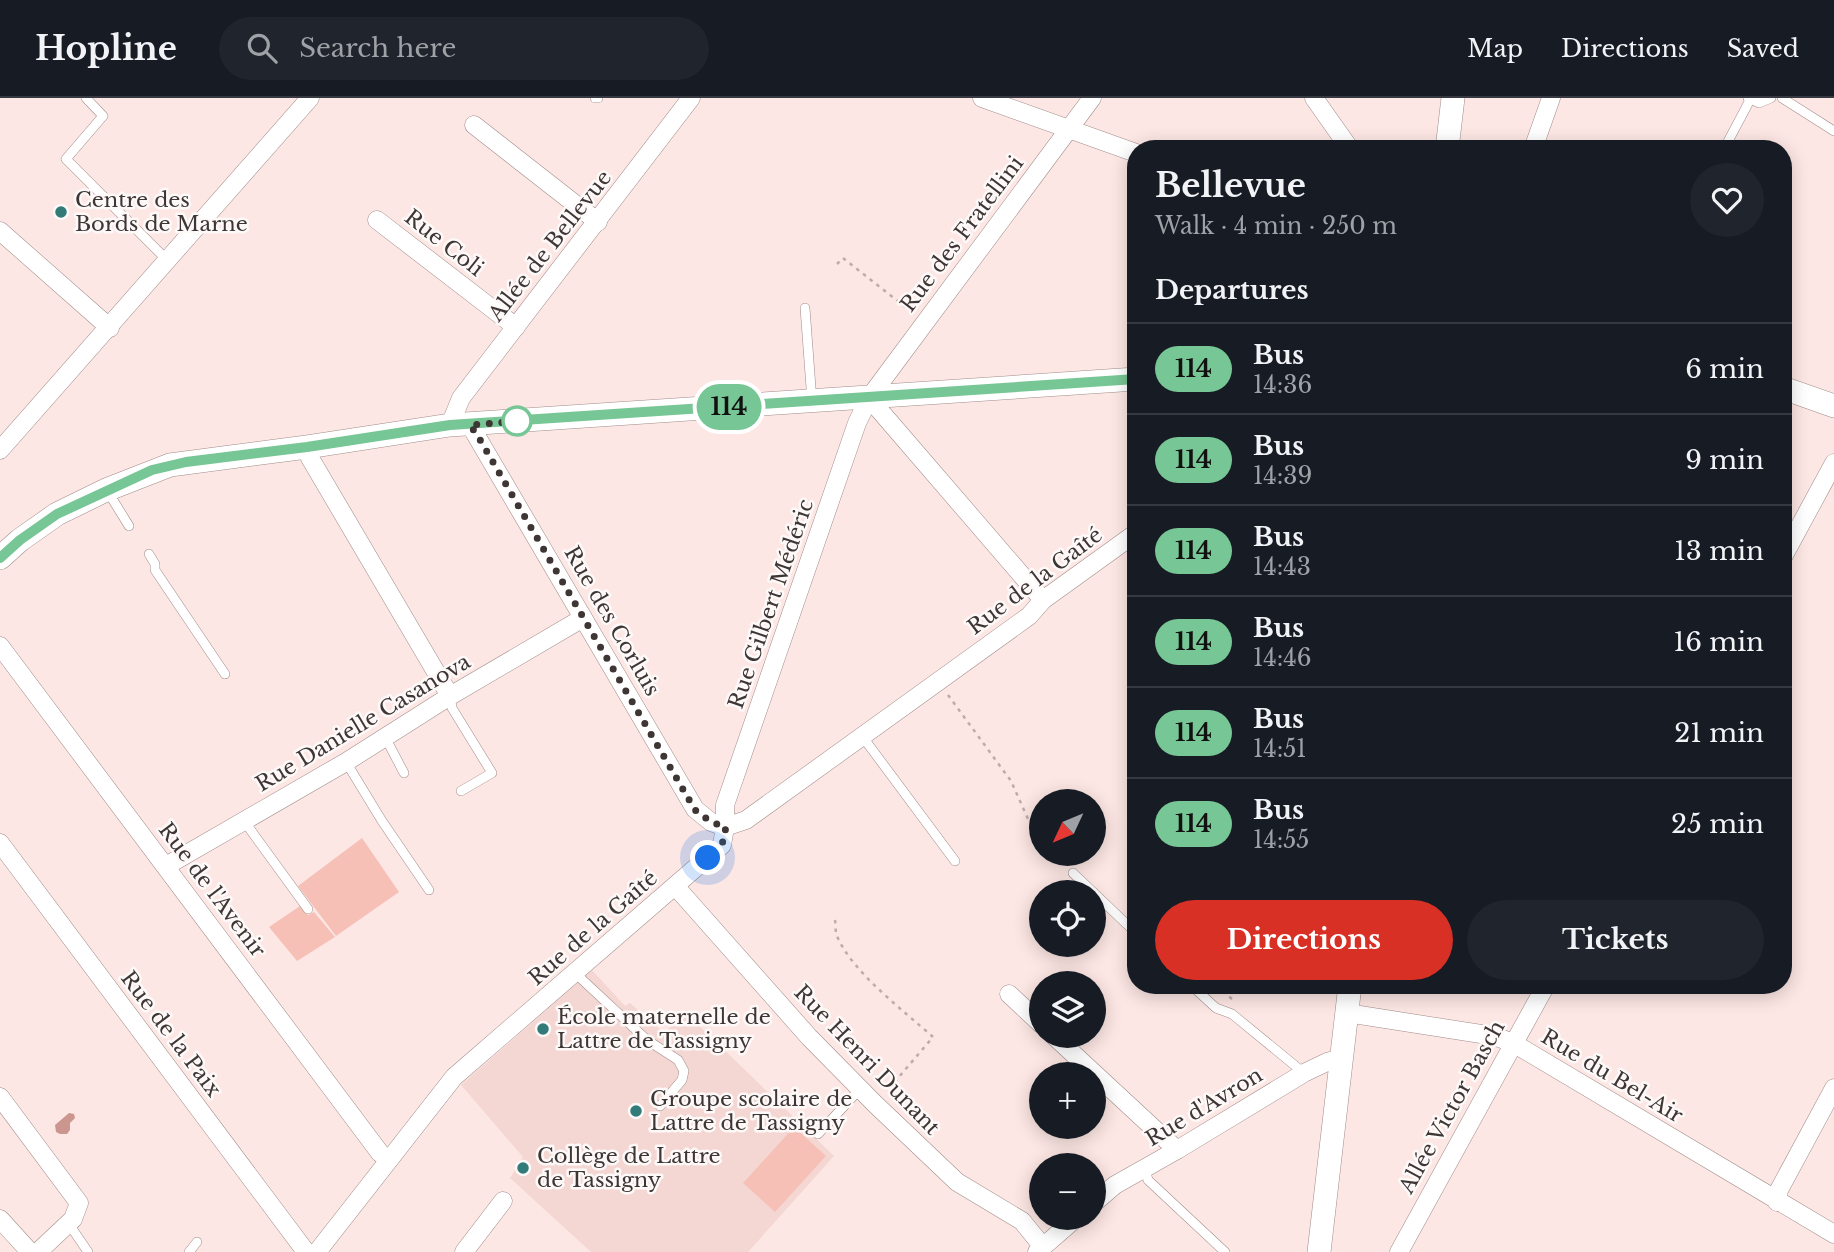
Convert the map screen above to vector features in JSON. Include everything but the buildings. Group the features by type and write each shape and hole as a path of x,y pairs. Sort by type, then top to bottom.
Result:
{"street":[{"path":"0,450 310,98"},
{"name":"Allée de Bellevue","path":"460,425 461,398 691,98"},
{"path":"982,98 1127,150"},
{"name":"Rue des Fratellini","path":"869,398 1092,98"},
{"path":"1314,98 1344,140"},
{"path":"1448,140 1453,98"},
{"path":"1536,140 1551,98"},
{"path":"474,125 598,222"},
{"name":"Rue Coli","path":"377,220 516,327"},
{"path":"0,231 110,328"},
{"path":"0,558 57,514 106,490 170,465 460,425 1127,380"},
{"path":"1792,391 1834,406"},
{"path":"869,398 1043,600"},
{"name":"Rue Gilbert Médéric","path":"726,827 725,805 857,423 869,398"},
{"name":"Rue des Corluis","path":"460,425 479,438 695,810 711,822 726,827"},
{"path":"307,447 310,458 450,696"},
{"path":"1792,540 1834,463"},
{"name":"Rue de la Gaîté","path":"317,1252 453,1077 722,845 726,827 746,820 1028,616 1043,600 1127,539"},
{"name":"Rue Danielle Casanova","path":"166,866 346,762 450,696 583,618"},
{"name":"Rue de l'Avenir","path":"0,646 380,1153 389,1160"},
{"name":"Rue de la Paix","path":"0,842 306,1252"},
{"name":"Rue Henri Dunant","path":"676,887 809,1037 875,1104 957,1182 1022,1221 1040,1249"},
{"path":"1009,994 1029,1013"},
{"path":"1319,1252 1349,994"},
{"name":"Allée Victor Basch","path":"1399,1252 1541,994"},
{"name":"Rue du Bel-Air","path":"1347,1013 1494,1036 1513,1043 1834,1234"},
{"path":"1067,1048 1177,1150"},
{"name":"Rue d'Avron","path":"1106,1193 1304,1073 1327,1062 1342,1059"},
{"path":"1777,1202 1779,1190 1834,1088"},
{"path":"0,1097 79,1203 69,1224 38,1252"},
{"path":"464,1252 503,1201"},
{"path":"0,1219 30,1252"},
{"path":"1040,1249 1062,1230"}],"lane":[{"path":"86,98 103,116 66,159 168,261"},
{"path":"1728,140 1749,99 1764,103 1771,98"},
{"path":"1782,98 1834,131"},
{"path":"805,308 812,402"},
{"path":"106,490 129,526"},
{"path":"149,554 155,564 155,570 225,674"},
{"path":"450,696 452,708 492,773 461,791"},
{"path":"862,736 955,861"},
{"path":"385,737 404,773"},
{"path":"346,762 429,890"},
{"path":"244,821 309,909"},
{"path":"1073,873 1080,880"},
{"path":"1106,905 1127,925"},
{"path":"575,973 647,1040 678,1060 684,1071 682,1080 660,1106"},
{"path":"1201,994 1216,1008 1232,1014 1304,1073"},
{"path":"818,1134 860,1089"},
{"path":"1144,1170 1148,1180 1225,1252"},
{"path":"69,1224 88,1252"},
{"path":"189,1252 197,1242"}],"path":[{"path":"837,264 842,258 925,323"},
{"path":"938,681 1011,781 1029,821"},
{"path":"835,920 836,935 858,966 879,990 933,1037 875,1104"}],"shaded area":[{"path":"362,838 399,892 336,936 298,886"},
{"path":"300,906 308,915 314,912 335,937 297,961 269,927"},
{"name":"Groupe scolaire de Lattre de Tassigny","path":"592,970 625,1006 630,1003 664,1033 685,1012 834,1156 748,1252 591,1252 510,1178 523,1157 461,1085"},
{"path":"69,1113 74,1114 75,1118 70,1123 70,1130 67,1134 56,1132 55,1125"},
{"path":"794,1127 826,1156 775,1212 743,1183"}],"bus line":[{"name":"114","path":"0,558 57,514 152,470 186,462 450,425 1127,380"}],"place":[{"name":"Centre des Bords de Marne","path":"61,212"},
{"name":"École maternelle de Lattre de Tassigny","path":"543,1029"},
{"name":"Groupe scolaire de Lattre de Tassigny","path":"636,1111"},
{"name":"Collège de Lattre de Tassigny","path":"523,1168"}],"route":[{"path":"517,421 522,421 470,425 695,810 711,822 726,827 722,845 708,858"}]}
